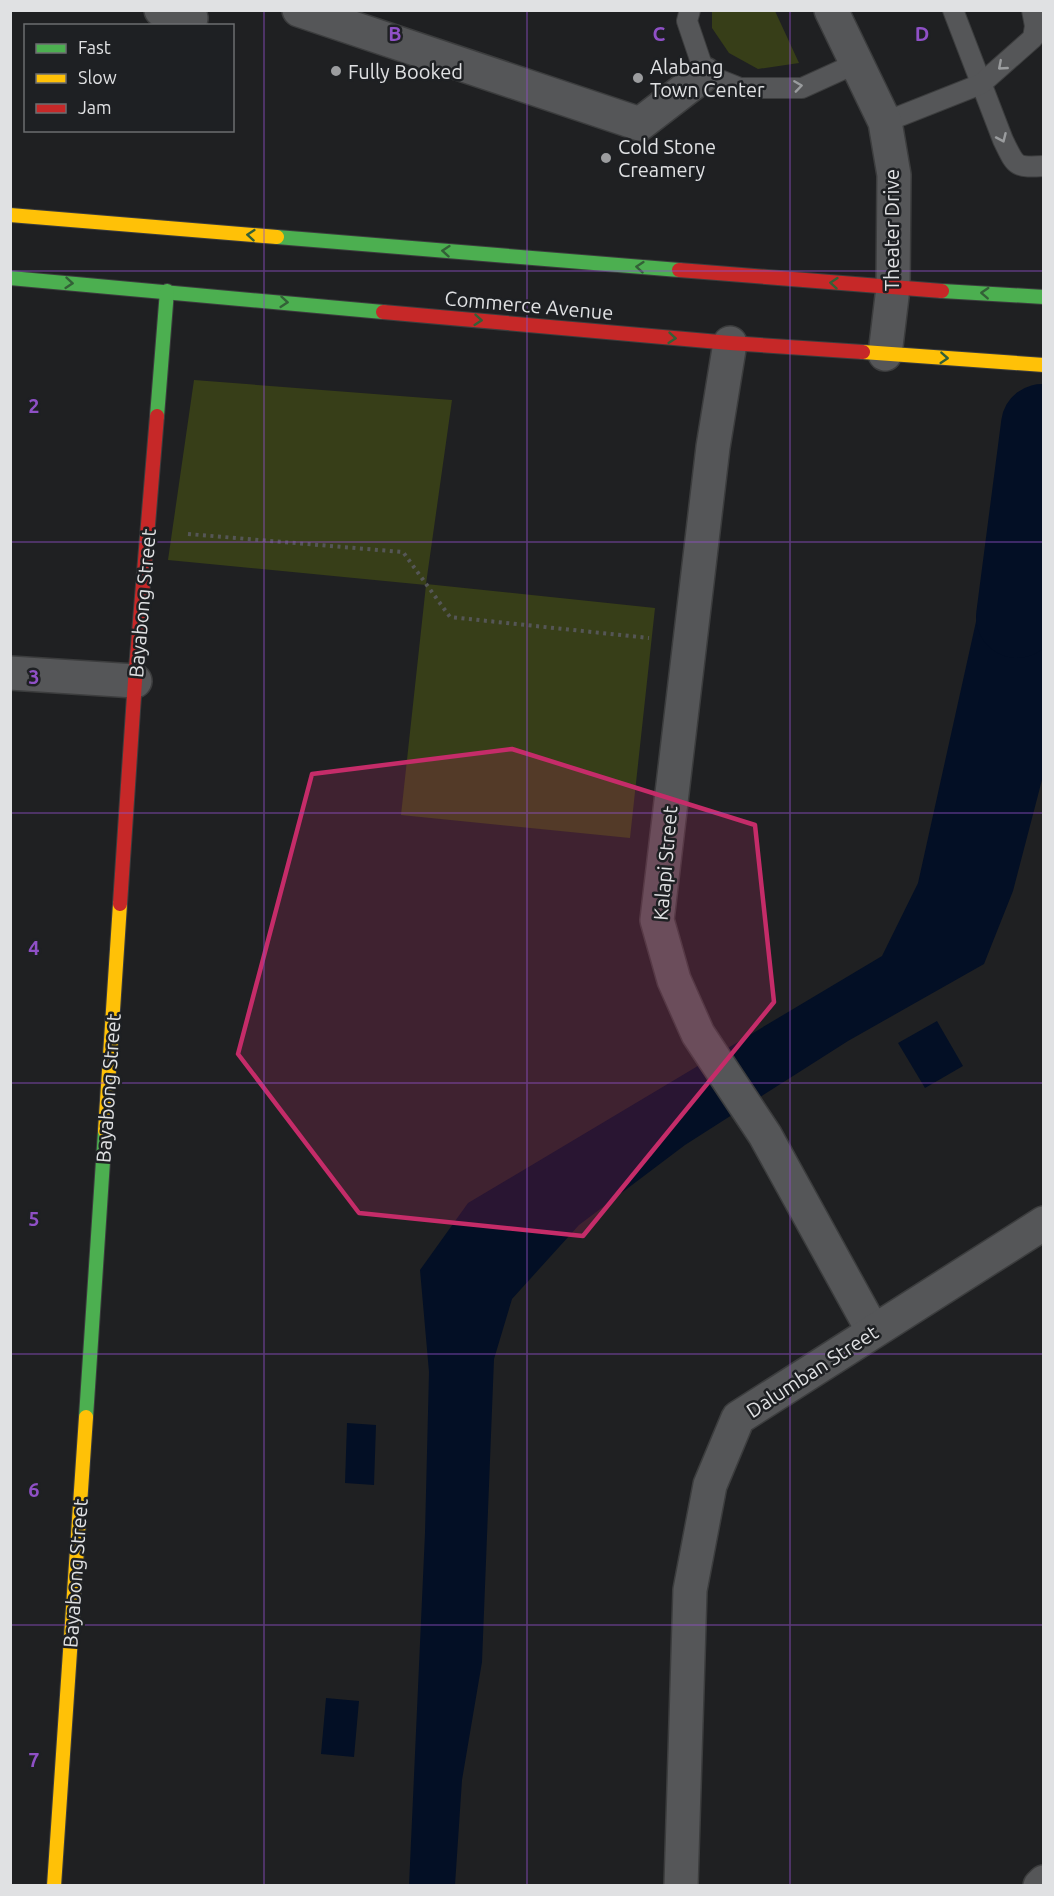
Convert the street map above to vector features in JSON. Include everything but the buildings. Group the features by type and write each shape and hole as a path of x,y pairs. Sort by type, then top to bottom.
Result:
{"main road":[{"path":"10,215 892,288 1044,297"},
{"name":"Commerce Avenue","path":"10,278 730,343 1044,365"},
{"name":"Bayabong Street","path":"54,1886 135,681 167,291"}],"street":[{"path":"300,10 640,124 705,74"},
{"name":"Theater Drive","path":"831,10 885,122 894,175 892,288 885,354"},
{"name":"Kalapi Street","path":"730,343 713,447 657,920 674,980 699,1034 765,1135 873,1331"},
{"path":"10,673 135,681"},
{"name":"Dalumban Street","path":"681,1886 690,1590 710,1485 738,1418 1044,1223"},
{"path":"1040,1886 1044,1882"}],"lane":[{"path":"690,10 687,21 705,74 740,88 802,88 856,63"},
{"path":"953,10 1003,140 1015,162 1023,168 1044,166"},
{"path":"885,122 981,84 1038,38 1032,10"}],"path":[{"path":"148,531 403,552 450,617 690,642"}],"highlighted area":[{"path":"512,749 755,825 774,1002 583,1236 359,1213 238,1054 312,774"}],"green space":[{"path":"712,11 775,11 799,63 758,69 729,53 712,28"},
{"path":"194,380 452,400 426,584 655,608 630,838 401,815 426,585 168,560"}],"water":[{"path":"1003,500 1043,505 1043,776 1013,891 984,964 848,1041 685,1145 579,1225 512,1299 494,1359 482,1662 462,1780 455,1885 409,1886 425,1533 429,1372 420,1270 468,1203 882,956 918,883"},
{"path":"937,1021 963,1066 925,1088 898,1043"},
{"path":"347,1423 376,1425 374,1485 345,1483"},
{"path":"326,1698 359,1701 354,1757 321,1754"}],"waterway":[{"path":"1017,617 1042,425"}],"traffic: fast":[{"path":"277,237 679,270"},
{"path":"10,278 383,312"},
{"path":"157,416 167,291"},
{"path":"942,291 1044,297"},
{"path":"86,1417 105,1131"}],"traffic: slow":[{"path":"10,215 277,237"},
{"path":"863,352 1044,365"},
{"path":"105,1131 120,904"},
{"path":"54,1886 86,1417"}],"traffic: jam":[{"path":"679,270 942,291"},
{"path":"383,312 730,343 863,352"},
{"path":"120,904 135,681 157,416"}],"place":[{"name":"Fully Booked","path":"336,71"},
{"name":"Alabang Town Center","path":"638,78"},
{"name":"Cold Stone Creamery","path":"606,158"}]}
